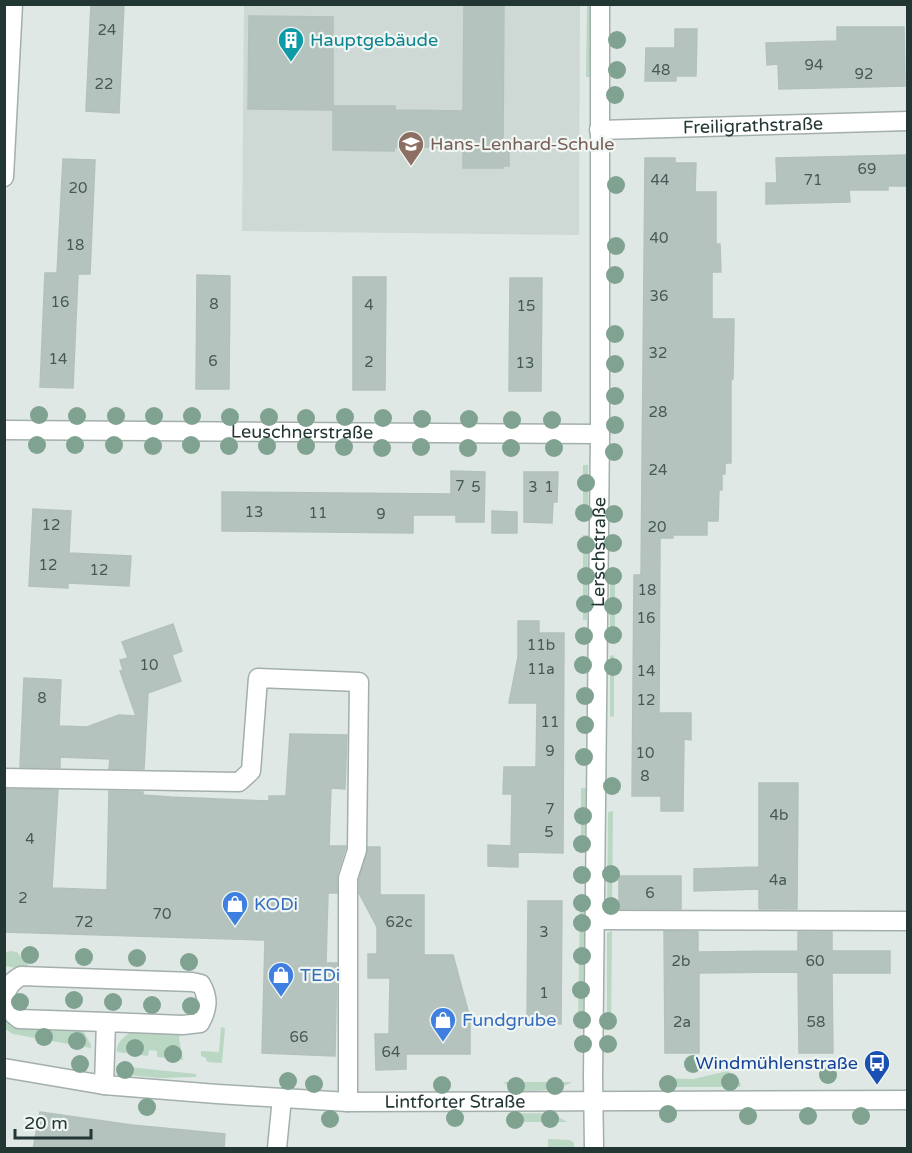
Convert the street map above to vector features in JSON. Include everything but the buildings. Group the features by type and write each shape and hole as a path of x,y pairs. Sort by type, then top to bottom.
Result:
{"street":[{"path":"4,177 13,4"},
{"name":"Lerschstraße","path":"594,1101 600,434 600,4"},
{"name":"Freiligrathstraße","path":"599,130 908,121"},
{"name":"Leuschnerstraße","path":"4,430 600,434"},
{"path":"4,778 239,782 251,771 258,678 359,682 357,850 348,878 348,1102"},
{"path":"595,920 908,921"},
{"path":"21,976 192,982 201,984 206,992 207,1005 200,1023 183,1025 106,1022 19,1019 9,1012 6,1002 7,990 13,981 21,976"},
{"path":"104,1085 106,1022"},
{"name":"Lintforter Straße","path":"4,1068 104,1085 348,1102 908,1100"},
{"path":"277,1149 282,1098"},
{"path":"594,1101 594,1149"}],"shaded area":[{"name":"Hans-Lenhard-Schule","path":"244,5 580,5 579,235 242,231"}],"green space":[{"path":"587,5 592,5 592,77 586,77"},
{"path":"583,465 588,465 588,519 583,518"},
{"path":"583,535 588,535 587,620 583,620"},
{"path":"615,570 615,637 610,637 610,571"},
{"path":"614,655 614,717 610,716 610,656"},
{"path":"581,788 586,788 585,833 581,847"},
{"path":"613,811 612,914 607,911 608,812"},
{"path":"580,898 585,899 583,1015 587,1027 578,1026"},
{"path":"612,931 611,1026 604,1026 607,1015 607,933"},
{"path":"17,952 33,971 5,966 5,953"},
{"path":"4,1018 20,1027 30,1029 83,1030 91,1048 13,1034 5,1029"},
{"path":"221,1027 225,1028 222,1063 207,1062 206,1058 201,1056 201,1051 219,1052"},
{"path":"131,1032 181,1033 179,1038 183,1060 157,1057 157,1051 149,1050 148,1056 117,1052 121,1040"},
{"path":"686,1059 728,1059 706,1069 687,1070"},
{"path":"119,1066 196,1074 196,1077 160,1078 117,1074"},
{"path":"728,1071 741,1084 740,1087 673,1087 668,1091 662,1091 663,1078 693,1079"},
{"path":"503,1082 572,1082 552,1089 529,1091 513,1089"},
{"path":"508,1114 546,1114 567,1122 508,1122"},
{"path":"548,1139 570,1140 574,1143 574,1148 548,1148"}],"place":[{"name":"Hauptgebäude","path":"291,63"},
{"name":"Hans-Lenhard-Schule","path":"411,167"},
{"name":"KODi","path":"235,927"},
{"name":"TEDi","path":"281,998"},
{"name":"Fundgrube","path":"443,1043"},
{"name":"Windmühlenstraße","path":"877,1086"}]}
